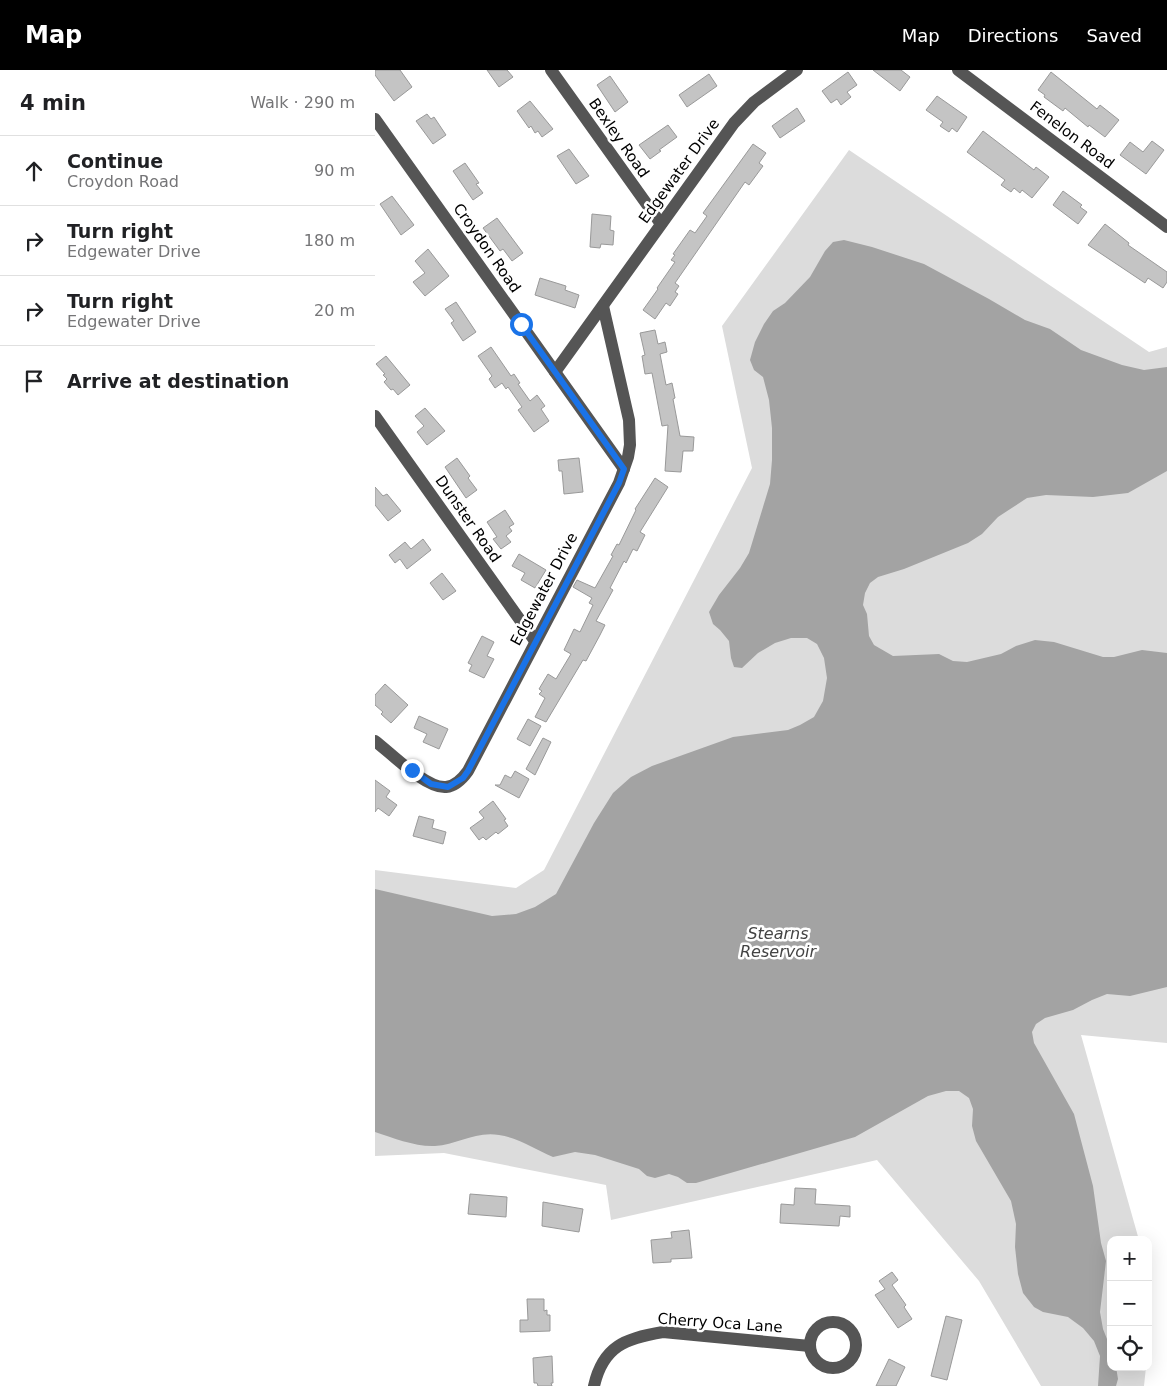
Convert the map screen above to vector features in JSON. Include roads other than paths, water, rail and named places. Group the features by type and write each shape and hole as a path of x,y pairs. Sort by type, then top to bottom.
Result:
{"street":[{"name":"Bexley Road","path":"551,70 661,224"},
{"name":"Edgewater Drive","path":"555,372 743,113 766,92 797,70"},
{"name":"Fenelon Road","path":"958,70 1167,227"},
{"name":"Croydon Road","path":"375,119 624,469"},
{"name":"Edgewater Drive","path":"375,741 425,780 440,787 448,787 463,778 619,483 630,445 629,420 603,306"},
{"name":"Dunster Road","path":"375,416 535,641"},
{"name":"Cherry Oca Lane","path":"594,1386 599,1368 609,1353 623,1343 642,1336 663,1332 810,1346"}],"water":[{"name":"Stearns Reservoir","path":"844,240 924,264 1025,320 1050,329 1081,350 1122,365 1144,370 1167,367 1167,471 1128,493 1093,497 1046,495 1027,498 998,517 982,534 968,543 904,569 878,577 870,583 865,593 863,605 867,614 869,636 874,645 893,656 939,654 953,661 967,662 1001,654 1016,646 1035,640 1054,642 1103,657 1114,657 1142,650 1167,653 1167,987 1130,996 1107,994 1073,1010 1045,1018 1036,1024 1032,1032 1034,1043 1074,1114 1093,1186 1101,1243 1106,1261 1100,1312 1107,1339 1107,1371 1117,1371 1118,1379 1116,1386 1098,1386 1100,1356 1094,1341 1083,1328 1068,1317 1043,1312 1034,1307 1023,1293 1018,1274 1015,1247 1016,1224 1011,1201 976,1141 972,1126 973,1109 969,1098 959,1091 946,1091 928,1096 855,1137 696,1183 687,1183 669,1174 655,1178 647,1176 639,1169 595,1155 575,1152 553,1157 506,1136 490,1134 474,1136 443,1145 428,1146 405,1142 375,1132 375,889 492,916 516,914 535,907 556,894 594,823 613,793 631,777 652,766 733,737 788,730 814,717 823,701 827,678 824,658 817,644 807,638 791,638 775,643 758,653 742,668 734,667 729,641 713,624 709,612 749,553 770,484 772,428 769,400 763,377 754,370 750,360 755,342 773,311 785,303 810,277 825,251 833,242"}]}
